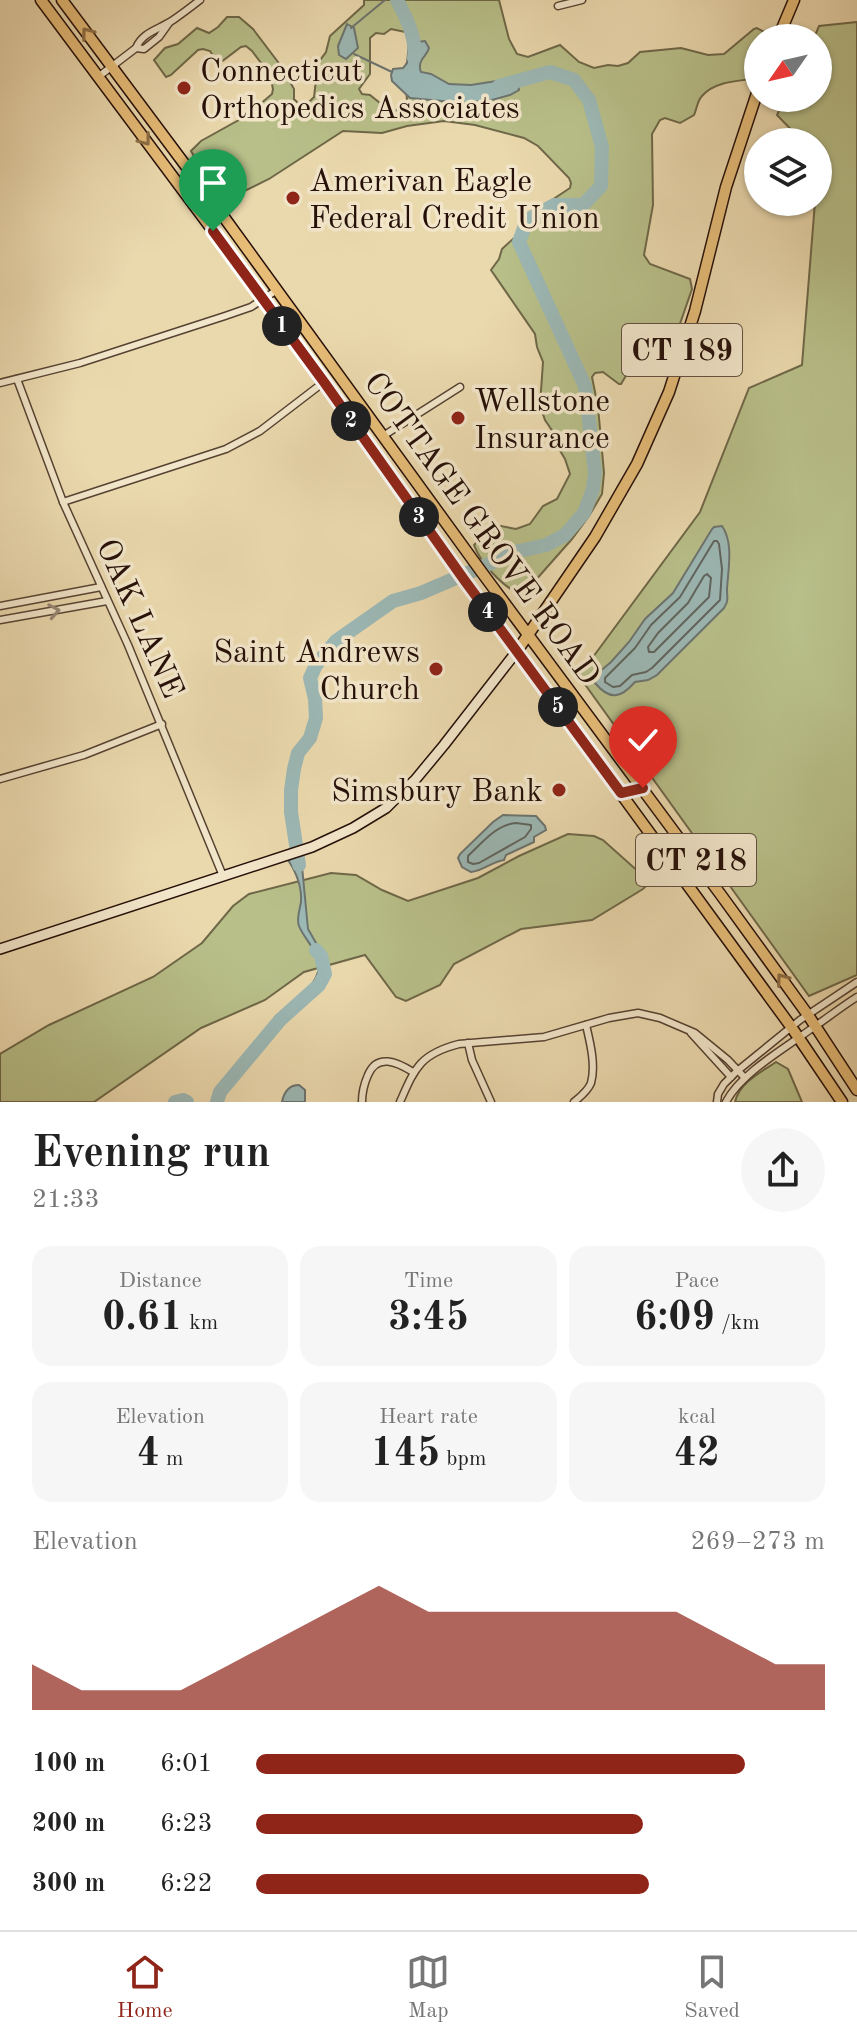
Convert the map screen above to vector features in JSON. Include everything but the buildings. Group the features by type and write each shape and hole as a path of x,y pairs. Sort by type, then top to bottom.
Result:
{"main road":[{"name":"COTTAGE GROVE ROAD","path":"41,0 324,382 621,793 807,1032 857,1090"},
{"name":"COTTAGE GROVE ROAD","path":"62,0 643,788 807,1032 842,1102"},
{"path":"782,24 789,1"},
{"name":"CT 189","path":"0,949 312,847 386,808 415,780 517,651 595,537 630,476 669,392 695,311 726,187 751,112"},
{"path":"621,793 643,788"}],"street":[{"path":"98,77 136,48 144,49 191,3 200,0"},
{"path":"558,6 582,0"},
{"path":"0,383 80,363 218,319 251,307 277,290"},
{"name":"OAK LANE","path":"17,379 63,502 162,724 223,876"},
{"path":"63,502 226,449 260,431 324,382"},
{"path":"383,436 460,387"},
{"path":"0,606 101,587"},
{"path":"0,620 107,601"},
{"path":"0,779 84,755 162,724"},
{"path":"717,1102 718,1094 738,1071 800,1021 857,982"},
{"path":"726,1102 745,1078 857,997"},
{"path":"400,1102 413,1072 434,1053 447,1047 544,1037 638,1013 660,1018 708,1042 745,1078"},
{"path":"574,1102 591,1083 591,1052 586,1025"},
{"path":"691,1033 738,1085"},
{"path":"468,1043 484,1091 491,1102"},
{"path":"362,1102 364,1084 371,1068 378,1063 398,1063 413,1072"}],"green space":[{"path":"364,0 499,0 509,39 517,54 528,57 560,45 579,62 594,68 628,63 640,52 681,48 708,55 724,54 744,37 744,80 707,91 700,98 694,115 680,123 665,118 660,120 652,134 653,205 644,255 650,264 690,279 692,289 671,345 650,338 642,340 621,384 603,372 595,373 592,377 604,473 602,494 572,539 526,591 518,593 499,579 486,566 474,545 501,526 516,529 530,524 543,506 557,499 570,474 557,438 545,420 540,405 543,362 535,334 491,270 502,249 526,227 534,212 570,188 571,183 538,146 524,138 475,125 444,121 382,133 343,131 269,179 226,200 191,151 201,141 246,116 272,94 270,75 246,46 221,62 210,51 198,50 166,77 154,60 165,48 178,44 197,28 209,33 227,17 239,17 253,29 281,66 294,89 294,99 301,106 314,97 318,63 326,52 330,36 364,5","holes":["391,29 410,33 413,50 404,69 407,100 396,111 391,112 370,95 362,94 359,89 370,74 370,38"]},
{"path":"857,22 857,975 809,996 579,676 700,512 749,388 802,365 814,216 832,216 832,128 790,128 777,115 778,112 832,112 832,25"},
{"path":"568,834 594,836 603,840 650,882 592,920 521,929 454,964 440,985 406,1001 396,997 365,955 304,972 265,1000 201,1028 94,1102 0,1102 0,1054 49,1025 153,977 202,943 233,906 249,894 331,873 356,875 408,901 478,878"},
{"path":"776,1062 788,1069 802,1102 735,1102 746,1084"}],"water":[{"path":"347,24 354,28 358,48 346,59 339,55 338,46"},
{"path":"425,41 429,48 421,62 421,72 449,84 471,85 509,79 518,84 519,90 492,100 463,103 410,98 392,81 391,75 393,69 403,68 407,63 409,43"},
{"path":"722,526 728,540 729,557 727,603 724,608 657,675 635,682 620,694 606,693 595,683 598,673 629,642 645,619 673,593 712,529"},
{"path":"503,815 536,816 546,830 534,837 534,842 506,855 504,860 471,872 462,867 458,858 460,854"},
{"path":"301,856 308,929 324,957 322,984 307,1002 301,996 313,982 319,964 298,923 301,891 288,860"},
{"path":"299,1085 305,1090 305,1102 282,1102 292,1086"}],"waterway":[{"path":"351,28 385,0"},
{"path":"397,0 412,36 414,58"},
{"path":"354,54 392,72"},
{"path":"299,865 291,790 298,753 310,738 316,718 310,678 316,665 336,641 393,601 421,593 510,553 546,545 565,535 584,513 593,489 595,473 585,386 519,242 527,220 554,205 583,205 601,186 602,147 589,100 574,80 550,72 499,86"},
{"path":"217,1102 220,1092 280,1020 319,985 325,974 321,956 316,950"},
{"path":"175,1102 187,1102"}],"place":[{"name":"Connecticut Orthopedics Associates","path":"184,88"},
{"name":"Amerivan Eagle Federal Credit Union","path":"293,198"},
{"name":"Wellstone Insurance","path":"458,418"},
{"name":"Saint Andrews Church","path":"436,669"},
{"name":"Simsbury Bank","path":"559,790"}],"route":[{"path":"213,231 621,793 643,788"}]}
